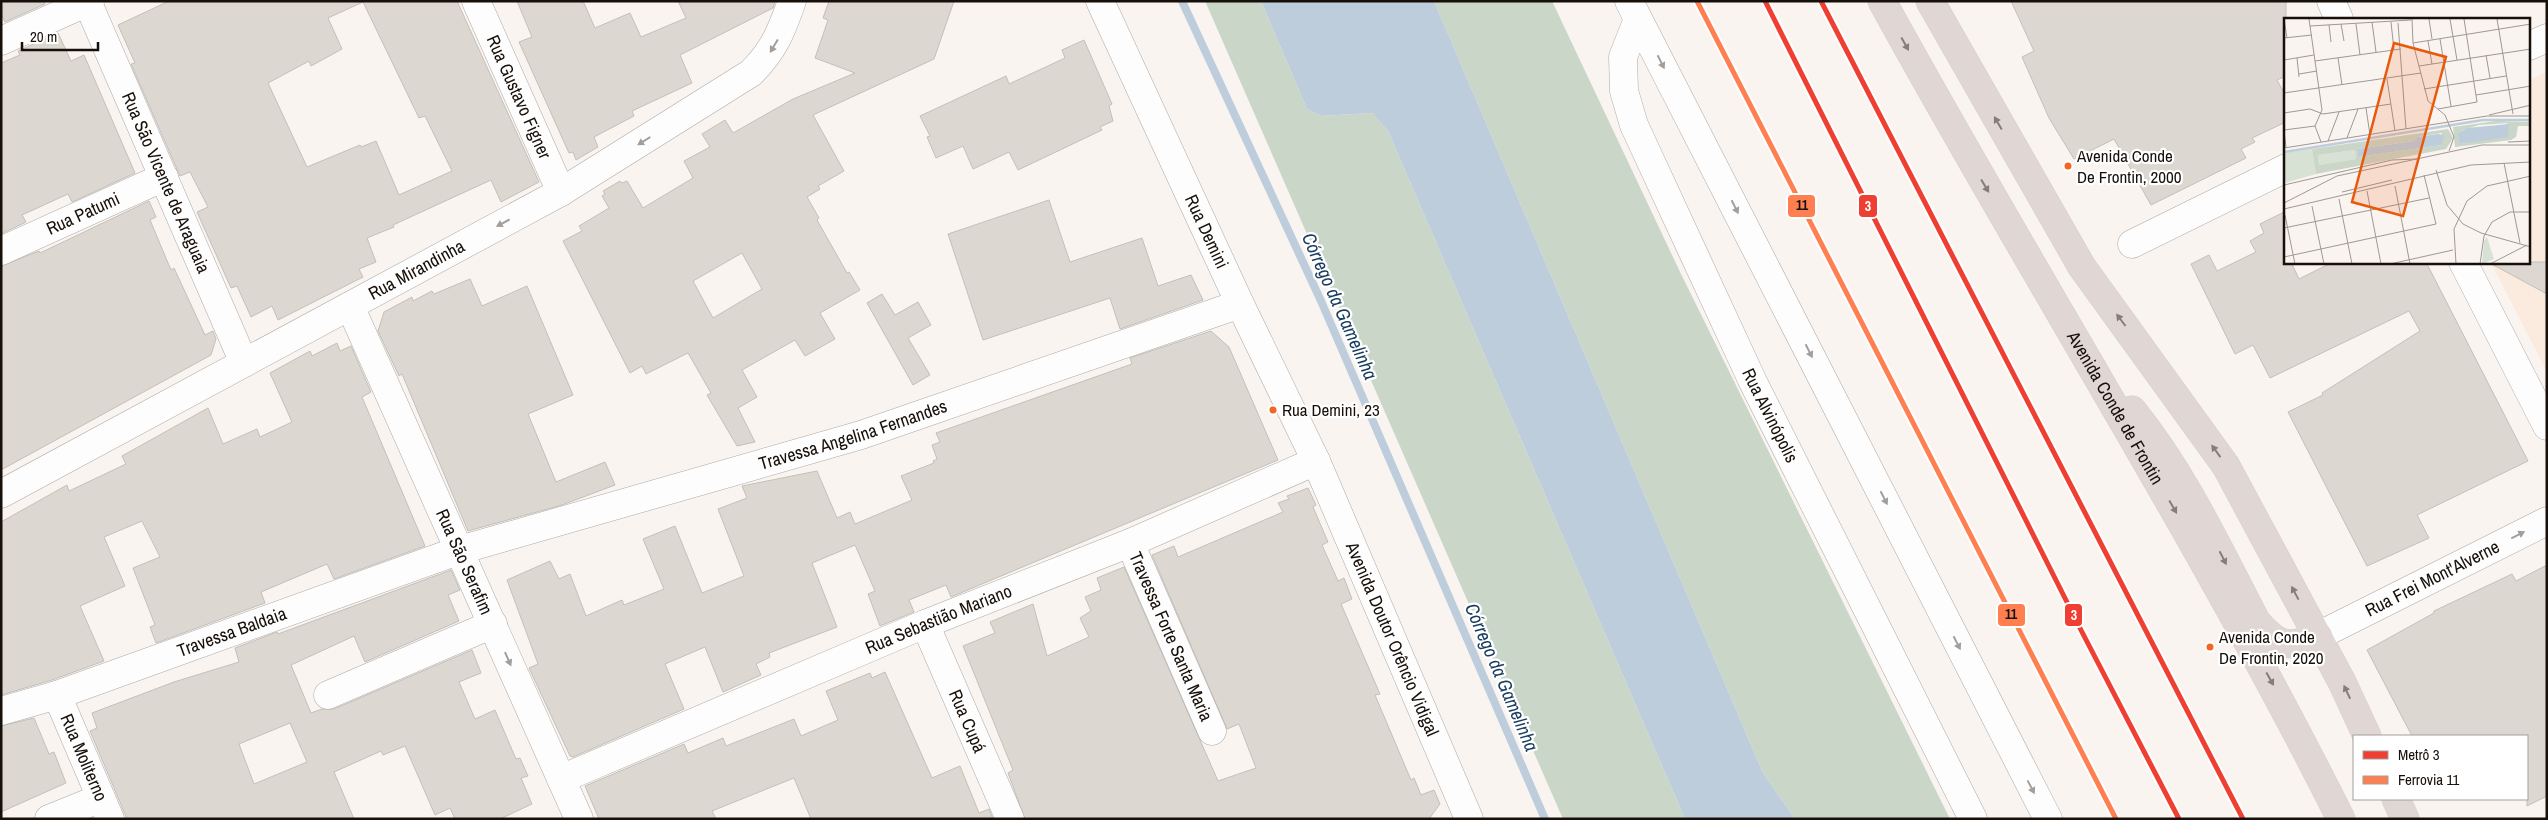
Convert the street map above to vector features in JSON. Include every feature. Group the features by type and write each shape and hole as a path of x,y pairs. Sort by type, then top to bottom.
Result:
{"highway":[{"name":"Avenida Conde de Frontin","path":"1882,1 1958,139 2079,345 2286,710 2341,819"},
{"path":"1930,1 2082,268 2226,466 2318,636 2367,735"},
{"path":"2079,345 2156,440 2188,491 2256,621 2269,636 2280,644 2303,643 2318,636"},
{"path":"2396,800 2405,819"}],"street":[{"name":"Rua Gustavo Figner","path":"476,1 560,192"},
{"name":"Rua Mirandinha","path":"1,494 560,192 751,73 768,57 780,36 792,1"},
{"name":"Rua Demini","path":"1100,1 1240,304 1316,461"},
{"path":"2330,1 2339,18"},
{"path":"1,41 88,2"},
{"name":"Rua São Vicente de Araguaia","path":"88,2 244,363"},
{"path":"1634,10 2048,819"},
{"name":"Rua Alvinópolis","path":"1634,10 1623,57 1624,91 1634,125 1753,382 1973,819"},
{"path":"2530,46 2547,38"},
{"path":"2132,244 2284,169"},
{"name":"Rua Patumi","path":"1,251 164,177"},
{"path":"2464,264 2547,426"},
{"name":"Travessa Angelina Fernandes","path":"460,550 861,435 1240,304"},
{"name":"Rua São Serafim","path":"350,306 579,819"},
{"name":"Rua Sebastião Mariano","path":"561,779 925,624 1130,543 1316,461"},
{"name":"Avenida Doutor Orêncio Vidigal","path":"1316,461 1469,819"},
{"name":"Rua Frei Mont'Alverne","path":"2318,636 2547,521"},
{"name":"Travessa Forte Santa Maria","path":"1130,543 1212,731"},
{"name":"Travessa Baldaia","path":"1,711 57,695 460,550"},
{"path":"328,695 493,624"},
{"name":"Rua Cupá","path":"925,624 1010,819"},
{"name":"Rua Moliterno","path":"57,695 106,808"},
{"path":"49,819 106,808"}],"shaded area":[{"path":"2547,72 2547,372 2492,264 2530,264 2530,80"}],"green space":[{"path":"1205,1 1261,1 1307,109 1321,116 1372,113 1388,131 1685,819 1563,819"},
{"path":"1434,1 1552,1 1681,274 1950,819 1795,819 1763,773"}],"water":[{"path":"1261,1 1434,1 1763,773 1795,819 1685,819 1388,131 1372,113 1321,116 1307,109"}],"building":[{"path":"1,1 44,1 45,4 5,22 1,14"},
{"path":"169,1 457,1 539,182 501,202 491,180 393,225 394,227 367,238 376,262 359,269 363,277 278,320 272,306 251,317 237,286 231,288 197,212 208,207 190,172 180,176 131,64 135,63 118,25","holes":["363,2 419,118 425,116 452,171 399,195 376,141 361,147 360,145 307,167 268,83 309,61 311,66 342,49 328,18"]},
{"path":"517,1 583,1 595,28 630,13 641,37 686,18 678,1 775,1 773,8 680,55 692,83 632,111 634,116 594,137 598,147 576,160 573,152 569,153 519,42 532,37"},
{"path":"829,1 954,1 934,59 813,115 844,171 818,186 820,189 807,197 819,218 817,220 847,273 849,272 860,290 820,313 835,339 805,356 795,340 742,370 757,397 738,408 755,442 737,446 707,395 711,393 688,353 646,374 642,366 630,373 563,241 582,231 579,226 609,208 602,196 605,194 603,191 620,181 622,183 627,181 643,208 693,178 684,161 710,147 702,134 725,120 733,133 793,99 855,73 815,58 828,20 823,18","holes":["742,253 762,289 713,318 693,281"]},
{"path":"2011,1 2286,1 2286,18 2284,18 2284,77 2277,80 2284,92 2284,123 2252,138 2255,142 2241,149 2246,158 2151,205 2114,139 2074,159 2049,118 2022,57 2034,51"},
{"path":"58,33 71,61 84,55 135,173 72,202 68,194 22,215 26,222 1,234 1,63 20,55 18,51"},
{"path":"1084,40 1112,104 1109,106 1113,121 1100,127 1102,130 1018,170 1009,152 973,169 963,146 936,158 927,137 930,136 920,116 1006,76 1009,84 1065,58 1062,50"},
{"path":"1049,200 1070,262 1142,238 1158,286 1191,275 1203,300 1120,329 1110,298 983,340 948,234"},
{"path":"149,201 156,217 150,220 171,270 174,268 205,335 213,331 216,339 211,355 1,470 1,266 39,251 40,253"},
{"path":"2284,212 2284,264 2292,264 2299,279 2329,264 2427,264 2528,461 2417,515 2429,538 2367,566 2288,412 2323,395 2322,393 2420,331 2409,311 2270,378 2253,345 2235,354 2191,264 2209,255 2217,271 2256,252 2250,241 2264,233 2260,224"},
{"path":"2547,262 2547,294 2492,264"},
{"path":"470,279 482,306 527,286 573,395 528,414 556,482 605,462 615,485 562,505 468,531 402,374 399,376 378,331 384,312 412,297 413,301 432,291 434,294"},
{"path":"882,294 895,315 918,302 931,325 908,338 930,375 913,385 867,303"},
{"path":"1211,331 1229,347 1278,460 951,597 946,585 909,600 914,612 880,626 868,594 875,591 855,545 812,563 837,627 769,653 770,657 756,664 761,675 723,692 705,647 665,664 684,709 573,757 570,756 529,668 538,664 507,580 550,561 559,579 570,574 586,616 622,600 624,605 664,589 643,539 675,526 702,593 744,576 718,509 747,498 742,486 817,471 837,518 850,512 855,524 912,500 901,476 934,463 933,461 937,459 932,445 940,442 936,433 1132,364 1130,358"},
{"path":"337,343 340,351 351,346 371,392 362,397 425,546 334,579 327,564 261,592 265,603 156,643 150,627 155,625 133,568 160,557 142,521 104,537 125,586 80,606 104,661 52,680 1,695 1,522 67,485 69,491 126,464 122,456 208,408 223,444 257,429 260,437 292,422 270,373 310,351 312,356"},
{"path":"1308,488 1316,505 1313,507 1328,542 1322,545 1338,581 1344,578 1352,599 1341,604 1380,694 1375,695 1411,780 1414,778 1421,795 1434,790 1440,804 1429,819 1025,819 1008,773 1013,770 963,646 995,633 990,622 1033,604 1047,656 1089,637 1080,618 1091,611 1085,597 1101,590 1097,578 1124,567 1218,781 1256,768 1239,724 1227,729 1152,555 1174,546 1178,557 1283,512 1278,503 1289,499 1287,496"},
{"path":"2547,565 2547,796 2527,806 2528,735 2411,735 2367,650 2434,613 2434,611 2512,574 2516,581"},
{"path":"451,570 460,590 448,595 459,621 365,662 354,636 291,665 311,713 322,709 334,709 472,650 481,673 459,682 475,719 495,710 516,759 520,758 528,776 521,778 532,804 500,819 455,819 450,808 435,815 405,746 383,755 381,751 334,772 354,819 127,819 90,731 97,728 92,713 174,682 239,662 235,648 277,632 278,634","holes":["290,723 307,762 254,784 239,744"]},
{"path":"885,672 932,778 960,766 979,813 989,809 993,819 811,819 794,778 712,811 716,819 599,819 585,786 684,744 688,753 723,738 726,746 794,719 801,736 838,720 826,691 870,673 872,678"},
{"path":"34,718 49,754 54,752 66,783 1,812 1,726"}],"waterway":[{"name":"Córrego da Gamelinha","path":"1182,1 1321,301 1545,819"}],"metro line":[{"name":"3","path":"1765,1 2082,632 2179,819"},
{"name":"3","path":"1821,1 2243,819"}],"rail line":[{"name":"11","path":"1697,1 2116,819"}],"place":[{"name":"Avenida Conde De Frontin, 2000","path":"2068,166"},
{"name":"Rua Demini, 23","path":"1273,410"},
{"name":"Avenida Conde De Frontin, 2020","path":"2210,647"}]}
